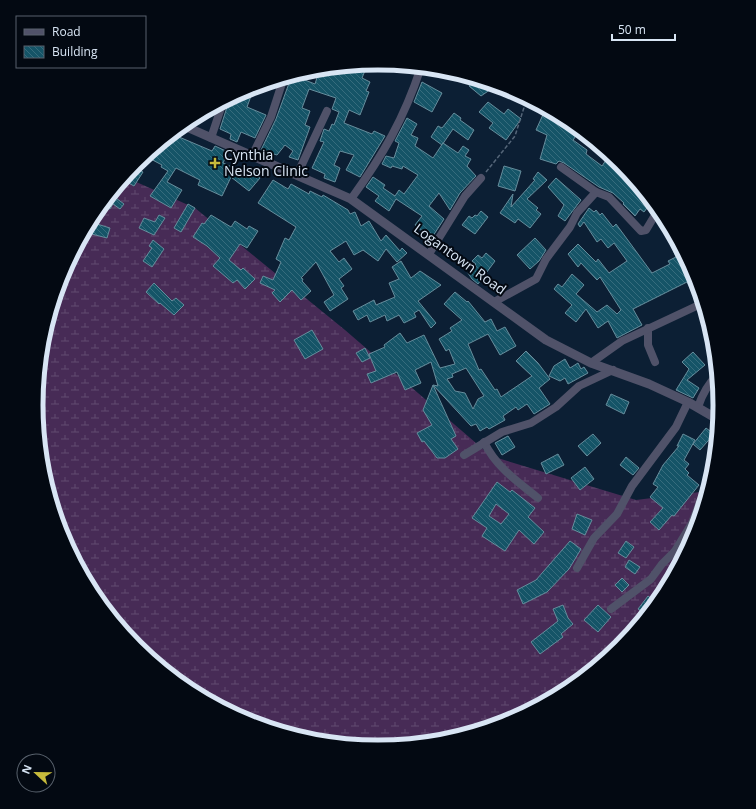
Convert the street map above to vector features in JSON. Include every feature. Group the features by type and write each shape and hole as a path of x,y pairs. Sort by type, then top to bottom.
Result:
{"street":[{"path":"351,198 383,153 394,134 419,72"},
{"path":"252,156 270,117 282,84"},
{"path":"211,138 221,109"},
{"path":"297,175 327,111"},
{"name":"Logantown Road","path":"189,128 351,198 546,340 591,363 612,370 688,402 712,417"},
{"path":"561,167 596,192 609,197 641,231 646,230 655,215"},
{"path":"429,254 465,196 481,178"},
{"path":"494,302 536,279 546,258 570,227 577,213 596,192"},
{"path":"591,363 622,341 698,305"},
{"path":"648,328 648,345 655,362"},
{"path":"464,455 502,432 531,423 556,407 579,386 612,370"},
{"path":"698,408 701,397 712,380"},
{"path":"577,568 594,538 617,514 632,486 676,427 688,402"},
{"path":"484,442 491,456 499,465 538,498"},
{"path":"612,609 651,579 662,564 675,551 689,528"},
{"path":"675,551 677,556"}],"path":[{"path":"481,178 515,136 526,104"}],"green space":[{"path":"130,179 195,208 345,330 491,456 636,500 702,492 678,553 657,591 644,608 615,641 599,656 564,683 545,695 486,722 422,737 378,740 334,737 270,722 210,695 174,670 157,656 126,625 112,608 99,591 88,572 69,533 61,512 49,470 46,448 43,404 44,383 49,339 54,318 69,276 88,237 99,218"}],"building":[{"path":"365,70 362,78 370,82 366,91 369,92 360,115 349,110 344,123 372,134 374,131 385,136 360,177 346,170 354,155 340,151 334,165 340,168 335,182 324,178 325,174 312,168 324,142 320,141 324,129 329,131 332,124 334,125 339,112 332,109 336,98 309,89 302,108 310,111 305,125 310,127 298,160 289,157 293,151 285,145 277,155 261,150 276,119 290,81 301,79 315,84 318,75 334,72"},
{"path":"422,82 442,93 432,112 414,102"},
{"path":"470,82 491,89 481,96 469,86 471,83"},
{"path":"249,95 251,96 247,107 266,115 255,138 241,132 237,142 230,139 231,134 220,129 228,105"},
{"path":"488,102 504,114 508,109 521,119 506,140 489,128 493,123 479,112"},
{"path":"454,113 461,118 460,120 474,130 468,140 453,129 442,145 431,137 438,126 442,128"},
{"path":"544,113 564,126 576,135 573,140 587,150 586,154 602,166 606,160 630,184 648,206 644,212 640,209 635,216 613,193 599,187 564,163 559,161 556,164 540,159 547,135 536,130"},
{"path":"407,118 417,124 411,135 418,138 415,146 433,158 443,143 458,153 463,146 469,150 465,156 471,159 467,166 476,176 460,193 450,210 439,193 429,206 444,219 431,239 415,225 422,216 396,199 389,211 375,201 379,196 366,187 373,177 385,185 383,188 395,196 399,190 404,194 418,175 403,166 402,169 392,166 391,168 382,164 386,156 394,158 399,143 395,141"},
{"path":"178,136 212,151 215,146 228,152 223,163 241,171 244,166 248,169 250,167 257,172 255,174 260,178 249,191 231,177 222,196 198,185 200,180 176,168 167,182 182,190 171,208 150,196 168,171 161,167 162,165 151,159"},
{"path":"504,166 521,171 515,191 498,186"},
{"path":"139,170 143,172 134,186 127,182"},
{"path":"538,172 547,180 527,199 538,208 536,210 541,214 530,228 518,219 515,223 500,213 513,194 511,207 535,180 533,179"},
{"path":"556,178 581,200 565,221 558,216 564,205 548,187"},
{"path":"273,180 288,189 291,184 309,194 310,191 322,197 323,195 348,210 350,214 355,212 361,226 369,221 381,241 386,235 400,251 402,248 407,253 397,262 386,249 378,261 363,250 354,255 346,241 330,251 339,262 344,258 352,269 339,279 344,286 341,288 348,299 330,311 324,302 334,295 316,262 301,278 311,291 301,300 292,290 280,302 272,293 275,290 260,283 263,276 273,280 281,262 276,259 285,238 289,240 296,227 258,203"},
{"path":"120,192 116,198 124,204 120,209 113,204 110,209 107,208"},
{"path":"188,204 195,208 181,232 174,228"},
{"path":"589,208 594,212 596,210 600,215 602,213 613,227 616,224 652,273 670,264 668,261 676,257 674,252 676,251 693,292 687,282 633,309 642,325 617,338 608,321 598,328 586,309 576,322 565,313 572,305 554,289 558,284 562,287 572,274 584,285 576,294 597,312 607,305 617,314 621,310 600,277 597,280 581,263 578,267 568,254 578,244 596,262 598,259 609,273 627,261 614,243 608,248 601,239 597,242 584,222 580,227 578,224"},
{"path":"481,211 488,217 475,234 462,225 469,216 472,218 475,215 477,216"},
{"path":"159,215 165,218 154,235 139,228 144,218 155,222"},
{"path":"211,215 231,227 235,221 247,229 249,226 258,231 247,248 240,244 229,260 241,270 243,268 255,279 245,289 237,280 233,283 213,266 220,258 207,246 193,237 202,223 204,224"},
{"path":"97,224 110,228 107,238 90,234"},
{"path":"535,238 546,250 539,261 530,269 517,255"},
{"path":"153,240 164,249 152,267 143,261 152,248 149,246"},
{"path":"486,253 495,261 478,284 468,273 476,264 472,261 478,255 482,258"},
{"path":"401,261 411,278 420,271 441,285 418,301 436,323 431,328 419,310 414,313 416,317 404,323 399,315 387,321 385,315 370,322 367,315 358,320 353,311 374,300 376,305 395,297 389,283 399,279 392,267"},
{"path":"154,283 172,301 176,298 184,305 174,315 146,292"},
{"path":"455,292 467,302 468,301 485,322 491,319 497,331 505,327 516,346 500,355 488,334 468,344 479,370 481,369 495,390 497,389 501,397 532,376 516,361 526,351 538,363 550,379 539,388 550,404 534,414 527,404 518,410 516,407 503,416 505,420 489,429 487,427 480,431 476,424 471,426 433,385 438,386 431,362 415,370 421,383 405,390 397,372 371,383 367,374 376,371 369,354 385,347 384,345 400,333 407,343 424,335 440,368 455,364 449,349 446,351 439,339 452,331 450,328 462,320 444,304","holes":["466,368 484,396 478,399 473,409 465,393 455,391 447,379 453,377 452,374"]},
{"path":"312,330 323,349 305,359 294,340"},
{"path":"365,348 370,358 362,362 356,353"},
{"path":"693,352 705,365 687,380 699,388 693,398 676,390 689,369 682,362"},
{"path":"565,359 570,368 578,363 581,369 584,367 588,373 568,384 565,378 560,381 549,376 554,366"},
{"path":"433,385 456,436 451,439 458,449 445,458 437,458 424,441 422,442 417,433 432,425 423,410"},
{"path":"611,394 629,402 624,414 606,405"},
{"path":"706,428 711,432 711,437 700,450 693,444"},
{"path":"593,434 601,443 587,456 578,446"},
{"path":"683,434 695,440 684,460 689,464 685,469 689,473 687,475 699,485 674,516 672,515 659,530 650,522 663,508 650,497 658,487 653,484 663,465 679,446 677,446"},
{"path":"508,436 515,447 502,455 495,443"},
{"path":"558,454 564,465 546,474 541,463"},
{"path":"626,457 639,468 633,475 620,465"},
{"path":"585,467 594,479 580,490 571,478"},
{"path":"497,482 510,492 512,490 535,508 528,517 544,532 534,544 519,530 505,551 482,536 487,528 472,518","holes":["496,504 509,514 501,524 489,516"]},
{"path":"577,514 592,520 585,535 572,529"},
{"path":"570,541 581,549 569,569 547,592 523,604 517,590 536,580"},
{"path":"626,541 634,547 626,558 618,553"},
{"path":"629,560 640,567 635,574 625,567"},
{"path":"622,578 629,585 622,592 615,585"},
{"path":"648,596 651,598 641,611 638,609"},
{"path":"563,605 568,618 573,624 561,634 563,637 540,654 531,642 558,621 553,609"},
{"path":"598,605 611,617 598,632 584,620"}],"place":[{"name":"Cynthia Nelson Clinic","path":"215,163"}]}
